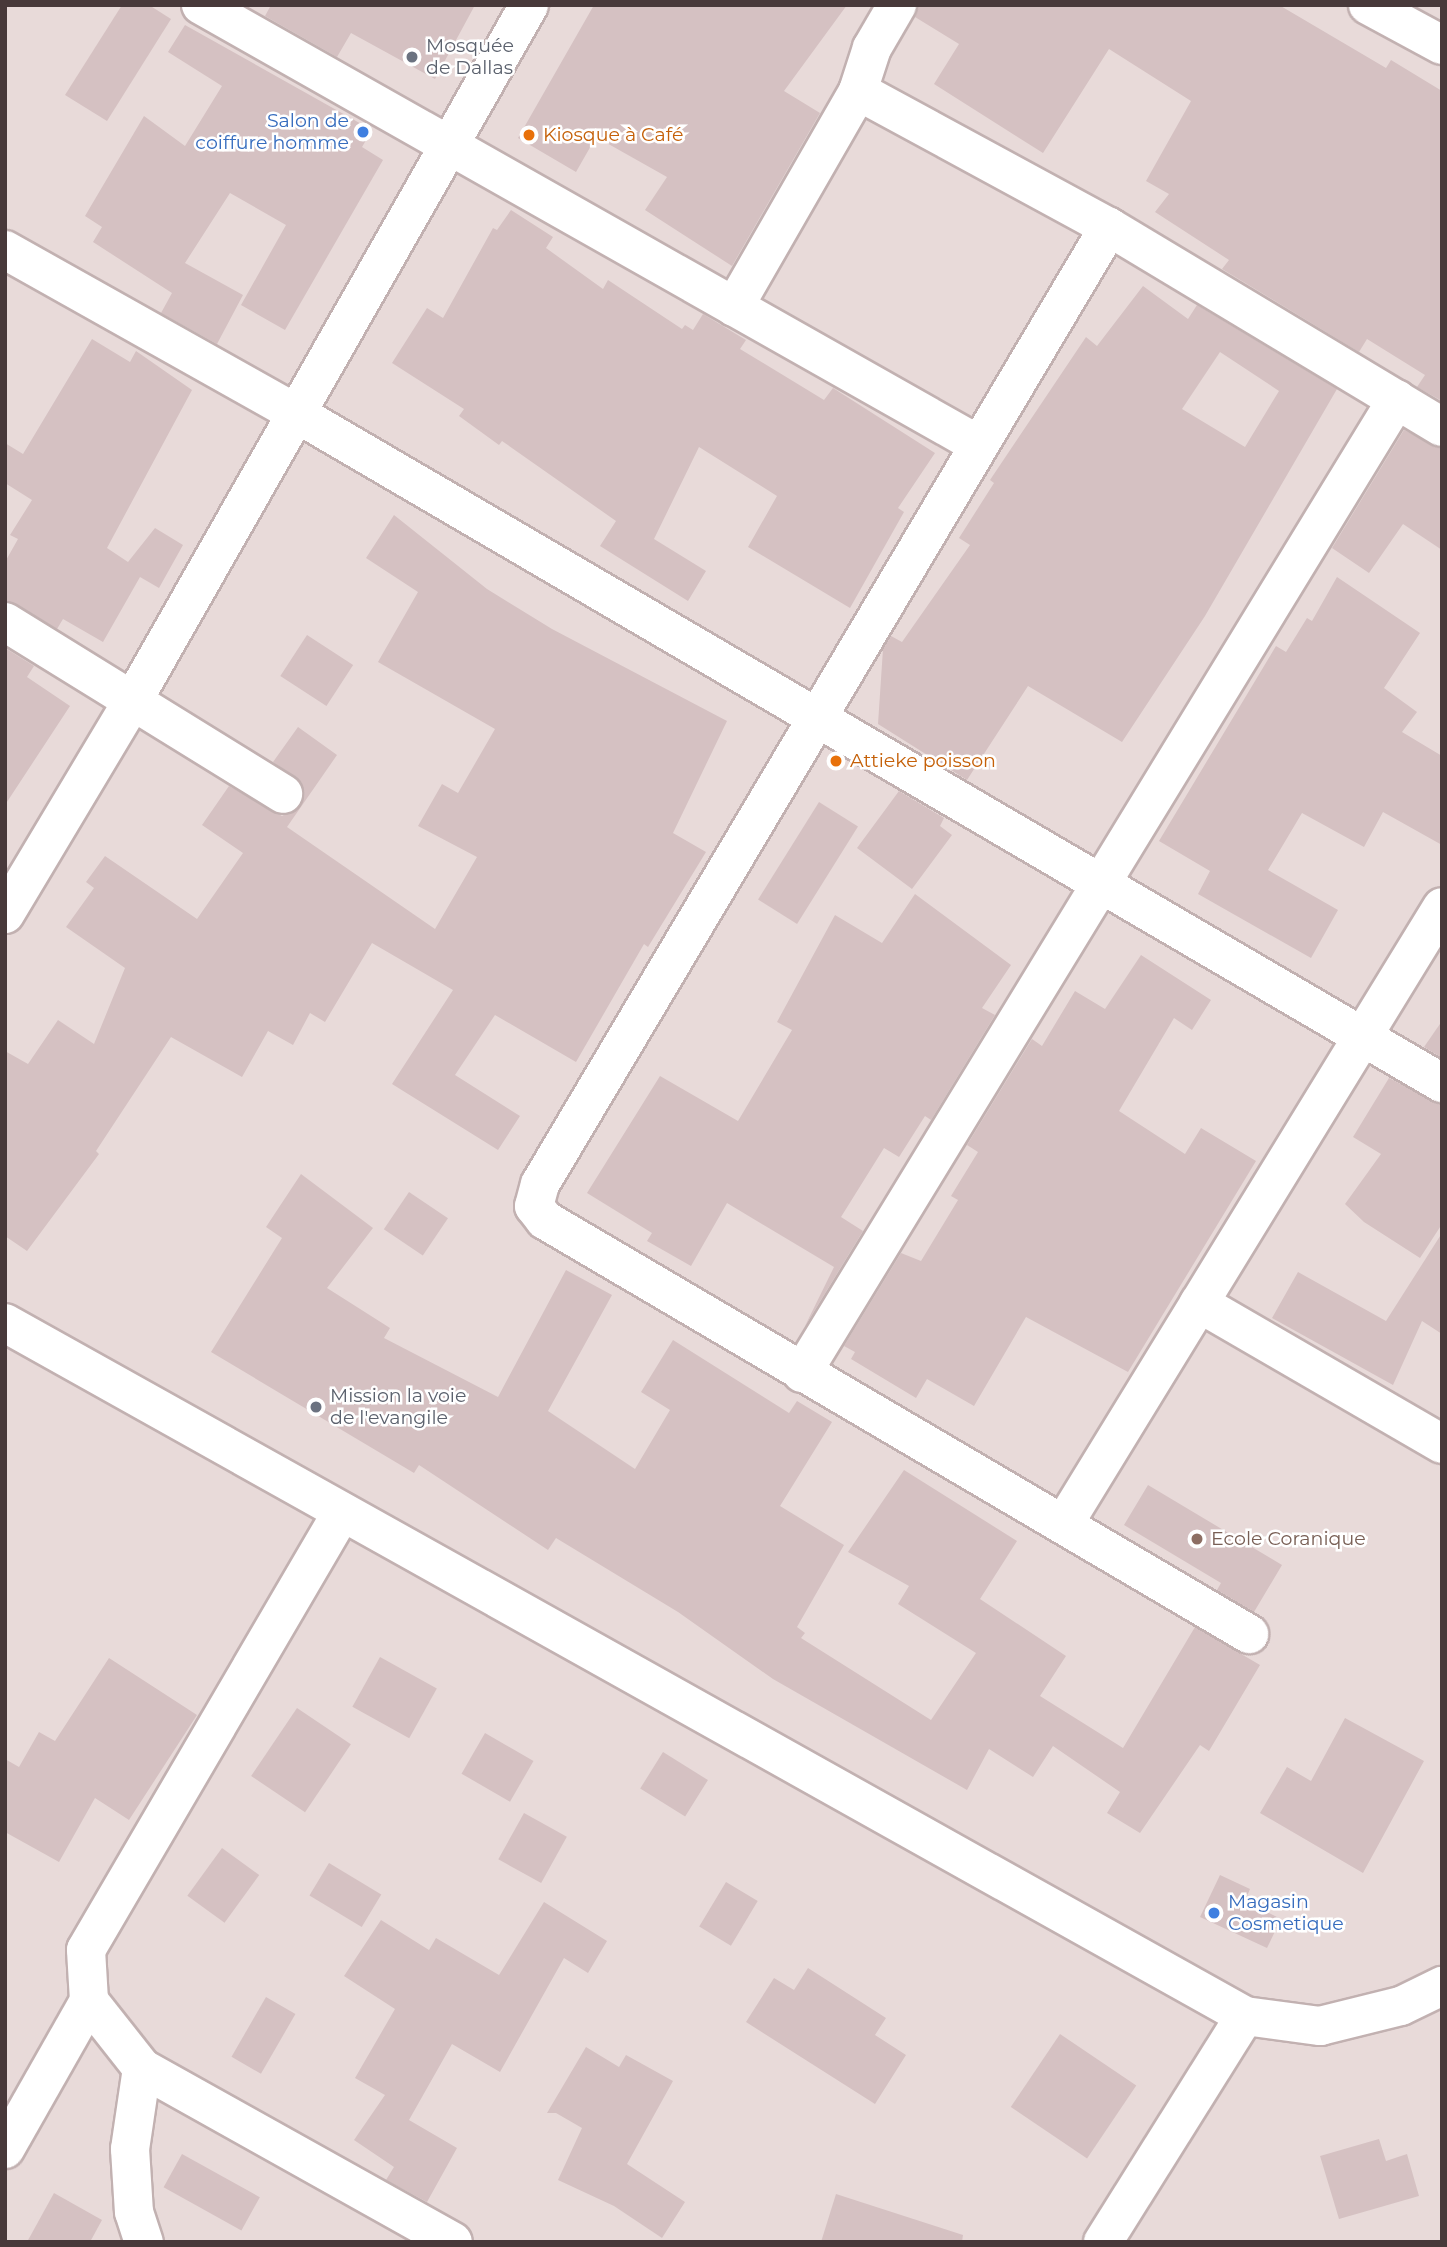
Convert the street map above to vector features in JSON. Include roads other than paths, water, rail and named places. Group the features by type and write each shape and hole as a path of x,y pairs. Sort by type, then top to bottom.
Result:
{"street":[{"path":"201,5 979,445"},
{"path":"5,914 132,702 294,412 529,5"},
{"path":"734,307 858,91 872,48 897,5"},
{"path":"1368,5 1442,45"},
{"path":"858,91 1109,226 1442,426"},
{"path":"1109,226 540,1184 534,1206 545,1220 802,1373 1065,1522 1249,1634"},
{"path":"5,250 294,412 1098,886 1442,1083"},
{"path":"802,1373 1397,399"},
{"path":"5,622 283,794"},
{"path":"1065,1522 1442,907"},
{"path":"1199,1303 1442,1444"},
{"path":"5,1323 1245,2016 1320,2026 1401,2006 1442,1986"},
{"path":"5,2149 89,2001 86,1950 342,1512"},
{"path":"89,2001 142,2068 453,2242"},
{"path":"1103,2242 1245,2016"},
{"path":"142,2068 130,2149 134,2212 144,2242"}],"place":[{"name":"Mosquée de Dallas","path":"412,57"},
{"name":"Salon de coiffure homme","path":"363,132"},
{"name":"Kiosque à Café","path":"529,135"},
{"name":"Attieke poisson","path":"836,761"},
{"name":"Mission la voie de l'evangile","path":"316,1407"},
{"name":"Ecole Coranique","path":"1197,1539"},
{"name":"Magasin Cosmetique","path":"1214,1913"}]}
